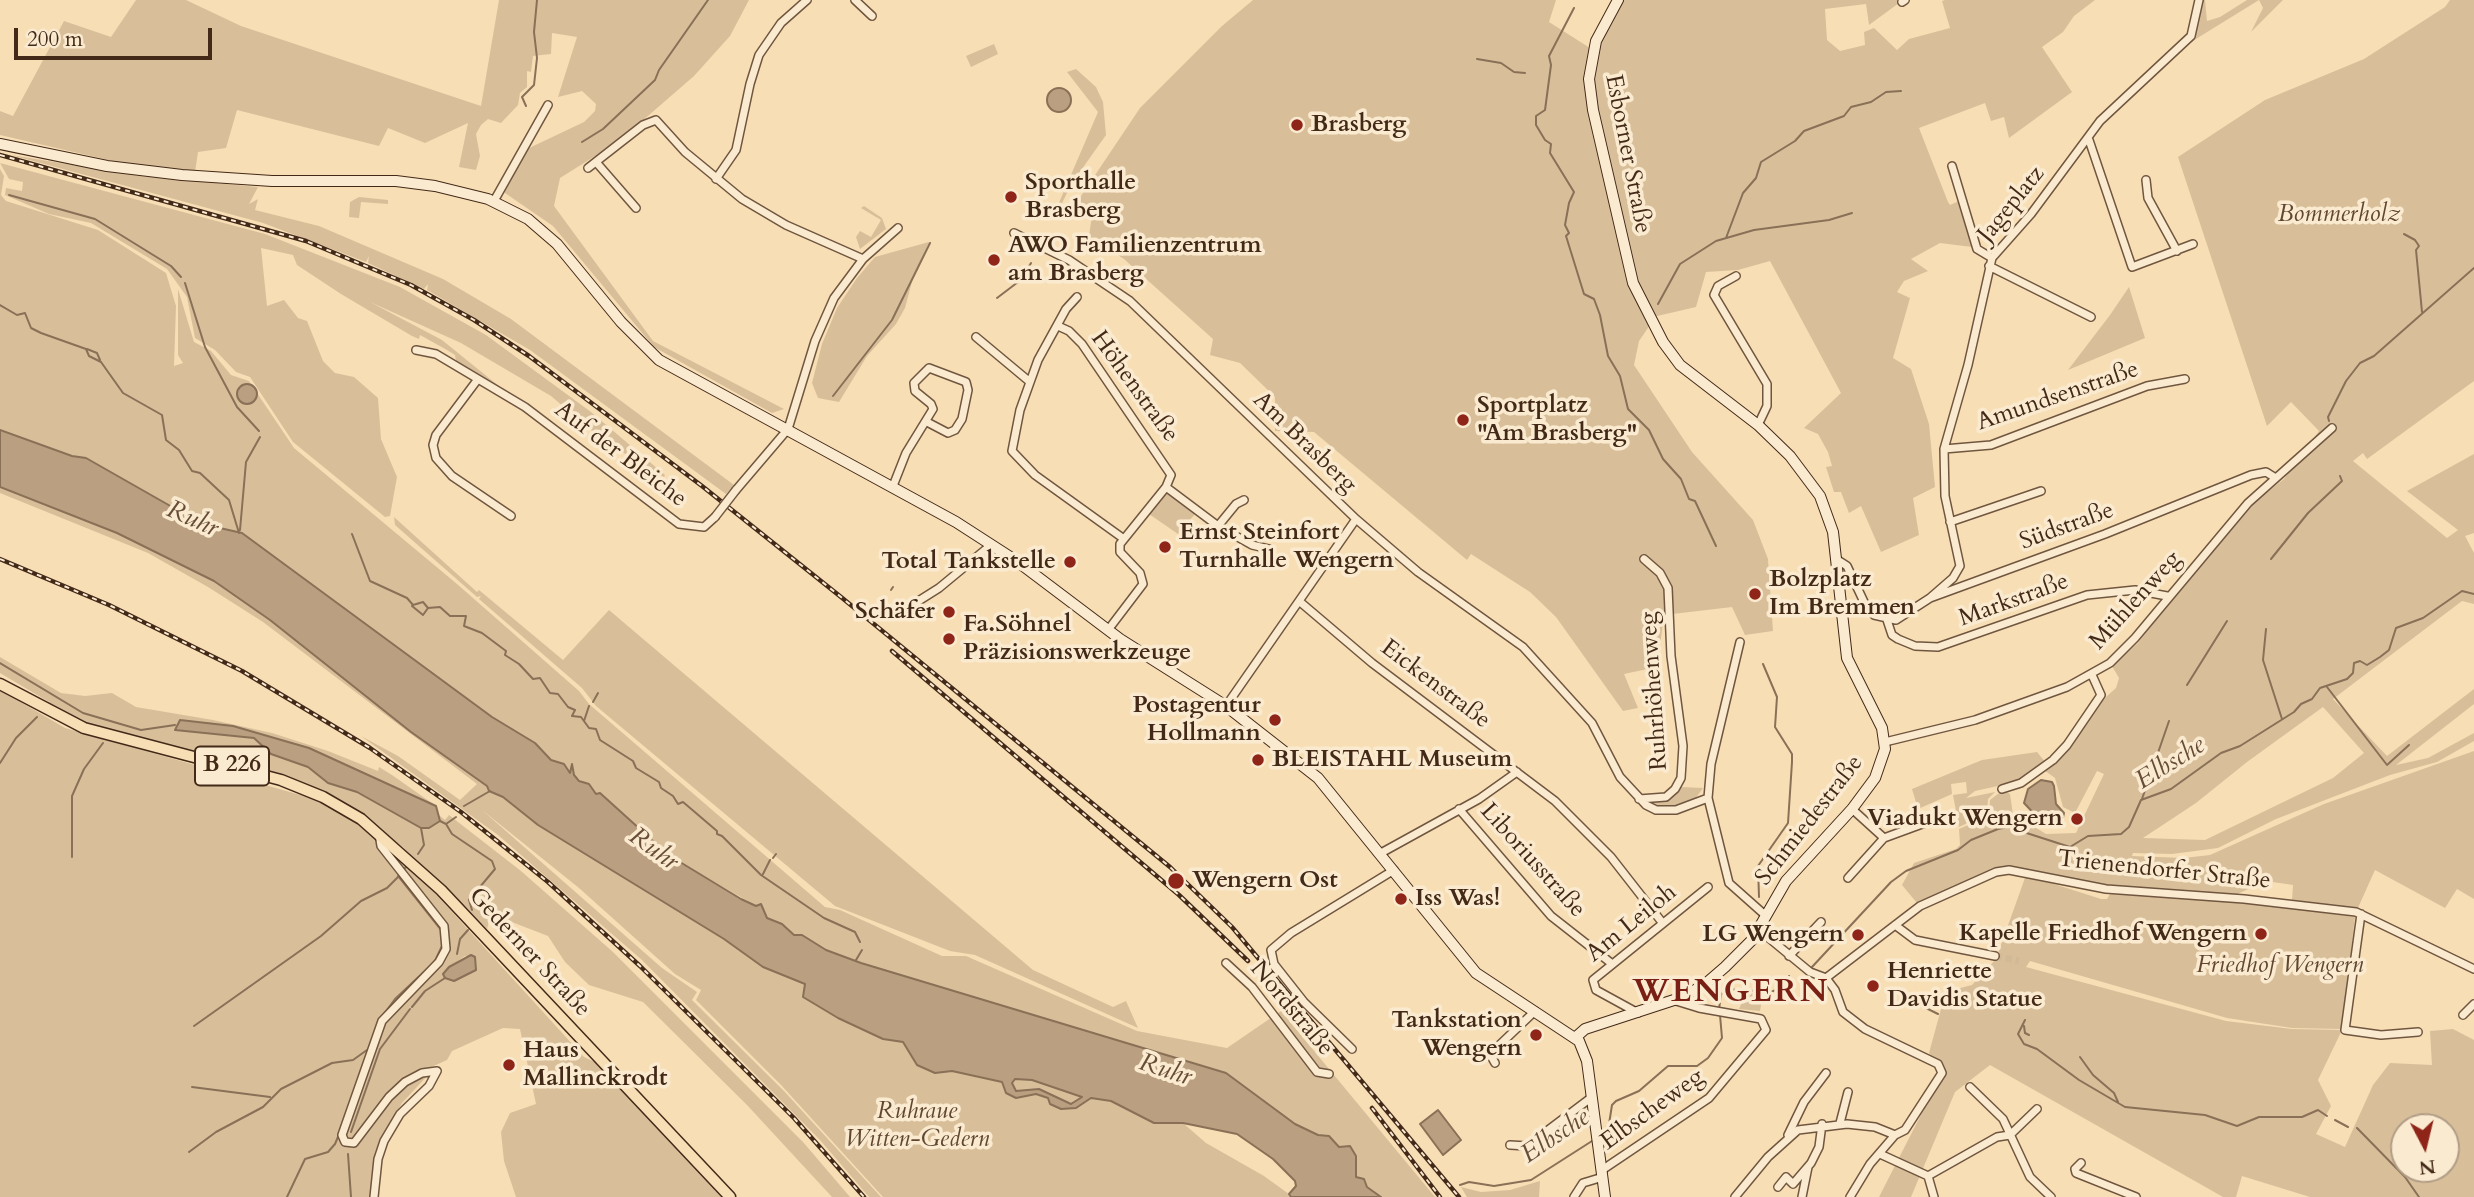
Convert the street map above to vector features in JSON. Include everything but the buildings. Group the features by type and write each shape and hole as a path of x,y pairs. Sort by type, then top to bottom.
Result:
{"main road":[{"name":"Esborner Straße","path":"1618,0 1594,47 1589,87 1626,259 1649,317"},
{"path":"0,144 136,170 272,181 396,181 456,189 494,201 528,219 548,235 621,322 659,360 696,383 893,486 991,545 1108,630 1226,706 1318,778 1476,973 1576,1037 1585,1054 1605,1197"},
{"name":"Schmiedestraße","path":"1576,1037 1585,1029 1673,1000 1713,978 1748,944 1786,881 1852,809 1880,769 1885,741 1882,728 1847,658 1831,525 1820,496 1790,456 1758,425 1680,365 1649,317"},
{"name":"Gederner Straße","path":"0,684 66,720 104,735 246,769 302,788 344,809 379,833 441,890 730,1197"}],"street":[{"path":"716,179 736,150 750,84 760,55 781,23 807,0"},
{"path":"855,0 872,16"},
{"name":"Jageplatz","path":"1930,598 1953,578 1959,568 1944,484 1944,449 1968,365 1992,258 2121,100 2191,36 2199,0"},
{"path":"494,201 548,105"},
{"path":"588,168 643,125 656,120 716,179 773,218 863,260"},
{"path":"2088,140 2095,151 2130,265 2136,267 2193,244"},
{"path":"596,162 636,208"},
{"path":"1952,166 1977,249 1992,258"},
{"path":"2146,180 2148,198 2176,251"},
{"path":"788,429 826,314 863,260 898,229"},
{"name":"Am Brasberg","path":"1014,233 1069,260 1130,301 1356,519 1418,572 1523,647 1592,723 1618,774 1639,799"},
{"path":"1989,266 2091,317"},
{"path":"1736,276 1718,286 1714,295 1767,384 1767,406 1758,425"},
{"path":"1077,297 1058,326 1030,382 1019,415 1012,451 1035,475 1124,539"},
{"name":"Höhenstraße","path":"1058,326 1069,331 1082,344 1171,477 1166,488"},
{"path":"976,337 1030,382"},
{"name":"Auf der Bleiche","path":"416,350 436,355 526,407 679,524 704,527 788,429"},
{"path":"893,486 906,453 927,422 933,405 915,392 913,385 923,371 934,369 966,383 968,390 962,419 956,430 948,433 927,422"},
{"name":"Amundsenstraße","path":"1944,449 1991,445 2147,386 2185,379"},
{"path":"478,380 436,435 433,445 436,458 452,476 511,516"},
{"name":"Mühlenweg","path":"1885,741 1975,720 2092,675 2131,643 2168,596 2274,477 2332,428"},
{"name":"Südstraße","path":"1886,620 1896,620 1930,598 2105,534 2251,475 2266,472 2274,477"},
{"path":"1108,630 1143,584 1140,573 1120,552 1124,539 1166,488 1218,526 1252,545 1269,549"},
{"path":"1950,522 2041,491"},
{"path":"1218,526 1236,504 1244,500"},
{"path":"1226,706 1356,519"},
{"path":"920,600 939,588 991,545"},
{"name":"Ruhrhöhenweg","path":"1639,799 1666,797 1675,789 1681,778 1683,746 1671,656 1668,588 1660,573 1644,559"},
{"path":"1836,559 1847,566 1861,597 1874,615 1886,620"},
{"name":"Markstraße","path":"1886,620 1892,635 1898,639 1915,646 1938,647 2098,593 2135,590 2168,596"},
{"name":"Eickenstraße","path":"1299,601 1372,663 1555,801 1587,832 1661,922"},
{"path":"1740,642 1711,764 1708,798 1729,883 1765,915"},
{"path":"2002,789 2021,783 2067,745 2101,695 2092,675"},
{"path":"1381,853 1460,809 1517,772"},
{"path":"1639,799 1651,808 1669,810 1708,798"},
{"name":"Liboriusstraße","path":"1460,809 1551,916 1611,963"},
{"path":"1852,809 1884,838"},
{"path":"1848,878 1884,838 1933,820"},
{"name":"Gederner Straße","path":"374,1197 378,1158 384,1141 407,1104 429,1086 437,1071 422,1073 405,1082 389,1097 355,1143 345,1142 342,1135 382,1021 439,962 446,949 444,926 381,846 379,833"},
{"name":"Nordstraße","path":"1352,1049 1304,1002 1275,964 1271,950 1301,927 1394,870"},
{"name":"Trienendorfer Straße","path":"1826,978 1928,902 1996,872 2009,870 2106,889 2244,899 2361,914 2474,969"},
{"name":"Am Leiloh","path":"1639,1013 1594,988 1592,980 1708,887"},
{"path":"2361,914 2345,1030 2386,1035 2418,1031"},
{"path":"1789,956 1821,922"},
{"path":"1895,925 1915,940 1995,956"},
{"path":"1758,929 1814,975 1826,978 1843,1012 1865,1030 1916,1052 1941,1069 1941,1075 1905,1130 1895,1135 1866,1170 1850,1197"},
{"name":"Nordstraße","path":"1226,963 1252,987 1317,1072 1329,1074"},
{"name":"Elbscheweg","path":"1602,1173 1709,1098 1766,1030 1761,1018 1673,1000"},
{"path":"2463,1015 2474,1004"},
{"path":"1495,1063 1490,1054 1535,1011"},
{"path":"1735,1197 1788,1136 1804,1102 1826,1073"},
{"path":"1970,1087 2000,1116 2030,1177 2051,1197"},
{"path":"1840,1123 1848,1092"},
{"path":"1510,1145 1527,1146 1591,1097"},
{"path":"1924,1175 1997,1138 2010,1135 2037,1109"},
{"path":"1788,1136 1802,1128 1840,1123 1875,1127 1895,1135"},
{"path":"1778,1187 1786,1177 1793,1184 1808,1166 1819,1147 1822,1125"},
{"path":"1880,1154 1924,1175 1934,1197"},
{"path":"2081,1163 2074,1171 2079,1175 2136,1197"},
{"path":"1802,1197 1808,1166"},
{"path":"1574,1197 1583,1183 1602,1173"}],"green space":[{"path":"136,0 186,0 241,26 481,106 499,0 749,0 730,36 694,76 619,141 560,178 554,206 653,341 784,409 772,413 654,347 553,226 505,193 503,189 525,150 584,122 595,111 596,104 582,91 558,97 577,37 552,33 551,54 533,56 531,72 527,71 527,87 520,93 518,105 501,123 488,119 476,134 480,156 476,170 459,167 468,123 425,143 388,128 379,146 237,110 226,148 198,152 195,172 130,165 0,135 0,111 13,116 64,21 111,37"},
{"path":"1253,0 1556,0 1549,22 1590,48 1605,175 1650,325 1639,341 1634,365 1692,452 1753,520 1768,559 1773,631 1745,635 1732,607 1664,615 1658,661 1652,668 1624,674 1638,708 1623,711 1556,617 1530,592 1471,554 1467,560 1314,432 1275,431 1275,397 1240,363 1210,355 1213,339 1124,259 1089,236 1092,215 1078,204 1081,196 1140,108 1222,26"},
{"path":"1624,0 1898,0 1899,3 1869,25 1866,4 1825,9 1827,40 1840,51 1865,45 1864,32 1874,28 1897,50 1909,39 1950,28 1942,1 1945,0 2095,0 2074,16 2063,32 2042,47 2072,92 2009,138 2004,117 1991,121 1985,103 1919,128 1948,202 1950,205 1959,201 1972,247 1940,243 1911,259 1928,271 1904,281 1897,292 1910,298 1893,358 1911,369 1929,424 1935,487 1913,498 1919,535 1881,552 1861,506 1849,513 1841,492 1834,492 1826,467 1832,466 1828,452 1818,434 1804,428 1841,393 1770,261 1738,270 1706,272 1696,307 1653,317 1637,284 1593,89 1593,73 1602,33"},
{"path":"2201,0 2205,0 2207,21 2220,17 2247,0 2259,0 2191,42"},
{"path":"2259,0 2283,0 2251,32 2263,8"},
{"name":"Bommerholz","path":"2450,0 2474,0 2474,381 2367,459 2363,453 2353,461 2447,538 2458,530 2407,491 2474,454 2474,533 2465,536 2474,553 2474,604 2462,601 2333,699 2387,756 2474,689 2474,704 2396,765 2428,758 2474,733 2474,741 2437,762 2390,775 2276,819 2218,848 2172,854 2133,853 2132,856 2184,858 2210,855 2324,804 2474,751 2474,899 2457,889 2445,908 2375,870 2357,910 2292,900 2293,885 2266,881 2235,895 2090,884 2003,866 1917,903 1902,885 1914,863 1956,849 1960,845 1959,829 1989,816 1990,800 2003,790 2010,794 2014,822 2033,826 2046,834 2076,833 2104,774 2097,771 2075,813 2063,807 2055,778 2044,770 2060,759 2096,706 2116,688 2119,678 2112,666 2138,643 2172,598 2256,501 2284,479 2319,431 2291,402 2267,426 2178,157 2265,100 2364,59 2445,7","holes":["2323,707 2364,753 2333,778 2205,840 2143,838 2196,803"]},
{"path":"994,44 998,54 971,67 966,56"},
{"path":"1076,69 1096,87 1103,102 1106,135 1072,183 1061,205 1058,205 1098,112 1067,72"},
{"path":"11,155 141,176 258,187 249,204 258,199 255,210 319,226 443,279 511,319 734,485 726,494 530,350 427,290 428,284 424,289 368,263 369,256 366,262 263,223"},
{"path":"0,163 265,234 400,287 486,335 591,412 665,475 664,477 639,463 598,436 551,396 461,343 370,302 442,340 500,387 456,361 455,355 447,350 420,335 419,339 412,336 341,294 297,265 293,255 261,248 267,306 284,300 298,318 307,321 323,361 335,373 354,377 378,398 381,439 397,477 390,516 385,517 293,442 250,377 236,372 215,350 195,338 187,297 167,269 91,223 49,214 5,195 6,188 22,191 23,182 9,179"},
{"path":"0,169 4,176 1,195 6,201 98,230 166,273 176,306 174,366 183,363 178,355 178,289 194,342 211,351 231,375 249,381 294,448 457,584 579,691 589,704 825,907 840,910 942,956 966,956 1137,1031 1227,1048 1281,1011 1435,1197 1381,1197 1356,1177 1356,1156 1339,1147 1329,1136 1318,1136 1295,1124 1226,1073 861,963 825,950 802,936 794,935 782,924 767,918 763,910 675,859 649,837 646,828 642,831 600,793 596,794 564,766 551,760 538,746 492,717 277,558 236,534 202,524 86,458 72,456 0,430"},
{"path":"359,197 388,200 388,204 361,202 359,218 349,217 350,202"},
{"path":"864,206 882,218 886,229 860,249 856,237 860,231 871,237 881,220 861,208"},
{"path":"929,242 913,278 905,308 896,324 867,356 839,402 818,398 812,383 822,344 837,308 857,278 875,257"},
{"path":"2129,287 2145,338 2068,370 2110,315"},
{"name":"Ruhraue Witten-Gedern","path":"0,487 117,533 214,581 270,620 411,732 487,786 1096,1091 1183,1123 1206,1143 1264,1176 1293,1197 883,1197 782,1086 696,1000 701,990 675,974 579,888 482,810 662,968 697,992 692,1000 784,1091 881,1197 869,1197 820,1140 642,960 498,835 361,736 398,756 460,800 477,784 263,622 208,587 148,553 0,493"},
{"path":"1166,492 1195,514 1178,534 1149,514"},
{"path":"394,517 477,592 479,590 563,660 609,610 1033,970 1113,1007 1126,1001 1138,1028 975,955 950,951 835,906 596,706 582,688 479,599 481,596 477,597 395,525"},
{"path":"0,657 61,693 85,696 112,693 136,707 272,733 378,771 379,767 392,775 436,806 309,748 233,726 179,722 237,729 423,802 445,820 449,815 521,871 613,952 803,1142 850,1197 832,1197 747,1105 643,1002 589,985 565,962 548,936 491,914 487,929 464,905 462,909 403,847 345,806 240,764 73,719 47,706 49,702 0,673"},
{"path":"0,690 65,728 318,800 350,818 403,858 584,1057 595,1062 721,1197 516,1197 504,1161 501,1132 510,1113 536,1104 520,1029 503,1028 452,1051 447,1060 429,1068 431,1072 402,1103 380,1140 372,1197 0,1197","holes":["465,956 475,957 475,970 454,981 449,967"]},
{"path":"2037,752 2046,763 2016,782 1975,791 1966,798 1995,792 1988,799 1987,814 1959,827 1953,795 1967,793 1966,782 1951,784 1952,794 1918,809 1912,789 1982,760"},
{"path":"1681,787 1703,788 1695,799 1681,806 1668,808 1649,803 1669,798"},
{"name":"Friedhof Wengern","path":"2026,875 2101,899 2107,899 2110,894 2232,901 2355,917 2342,1029 2292,1028 2227,1018 2030,961 2026,967 2226,1021 2292,1029 2342,1030 2318,1080 2331,1106 2316,1134 2345,1147 2373,1085 2390,1063 2432,1065 2430,1031 2453,1029 2474,1040 2474,1197 2310,1197 2242,1176 2236,1197 2223,1197 1990,1065 1955,1092 1911,1197 1879,1197 1927,1103 1946,1075 1929,1053 1944,998 1953,990 1972,985 1996,959"},
{"path":"1746,993 1763,994 1760,1011 1739,1009"},
{"path":"1540,1181 1539,1197 1467,1197 1461,1187 1481,1192 1510,1190"}],"water":[{"path":"1059,88 1070,95 1071,100 1064,111 1059,112 1048,105 1047,100 1054,89"},
{"path":"247,384 254,387 257,394 254,401 247,404 240,401 237,394 240,387"},
{"name":"Ruhr","path":"0,430 72,456 86,458 202,524 242,533 492,717 535,743 551,760 564,764 570,773 572,764 574,775 579,781 589,784 596,794 600,793 642,831 648,829 648,837 675,859 741,899 756,906 761,904 767,918 782,924 794,935 802,935 826,950 861,963 1226,1073 1295,1124 1318,1135 1329,1136 1339,1147 1350,1146 1356,1156 1356,1177 1364,1179 1367,1187 1381,1197 1291,1197 1289,1194 1296,1186 1295,1181 1273,1159 1237,1134 1183,1123 1154,1123 1111,1101 1091,1098 1076,1108 1061,1109 1050,1104 1048,1098 1036,1094 1016,1098 1006,1093 1002,1082 952,1071 935,1073 917,1065 903,1042 883,1039 838,1018 803,997 805,984 763,967 724,939 538,825 411,732 270,620 214,581 117,533 0,487","holes":["1015,1079 1032,1080 1082,1097 1071,1104 1039,1089 1016,1091 1012,1083"]},
{"path":"180,720 233,726 309,748 436,806 440,821 429,828 421,828 357,792 328,783 308,767 271,754 254,738 175,730"},
{"path":"2041,780 2052,782 2054,786 2056,804 2064,813 2062,822 2056,824 2039,819 2024,803 2028,789"},
{"path":"471,955 475,957 476,970 454,981 445,978 443,974 449,967"},
{"path":"1438,1110 1461,1140 1443,1155 1420,1124"}],"waterway":[{"path":"526,106 522,97 534,85 537,58 534,32 537,0"},
{"path":"582,142 603,129 655,80 659,70 708,0"},
{"path":"1574,8 1549,56 1551,65 1545,110 1536,116 1536,125 1545,140 1551,144 1550,153 1574,192 1569,203 1565,225 1569,233 1566,236 1584,294 1594,299 1600,315 1608,356 1620,376 1628,409 1649,430 1663,459 1681,479 1689,499 1695,501 1716,546"},
{"path":"1477,59 1501,63 1514,72 1525,73"},
{"path":"1726,238 1743,193 1756,178 1761,162 1795,141 1804,131 1844,116 1851,107 1871,102 1886,92 1901,91"},
{"path":"9,195 95,219 171,266 181,277"},
{"path":"1658,304 1680,264 1716,241 1754,230 1829,220 1852,213"},
{"path":"2404,234 2415,240 2419,246 2416,250 2422,312"},
{"path":"833,396 892,320 930,243"},
{"path":"997,298 1022,279 1031,263"},
{"path":"2329,421 2328,417 2346,381 2360,363 2374,356 2474,268"},
{"path":"185,283 205,347 237,407 259,431"},
{"name":"Ruhr","path":"0,305 17,315 25,313 31,328 86,349 89,356 101,362 123,393 162,415 166,440 179,450 192,471 200,473 229,500 239,533"},
{"path":"87,349 97,353 100,360"},
{"path":"240,530 246,462 260,437"},
{"path":"2271,559 2308,513 2342,481 2340,476"},
{"path":"352,534 370,581 407,598 413,605 423,602 428,608 440,607 450,616 466,616 464,626 482,633 506,651 505,655 519,664 533,679 540,678 550,693 558,694 568,707 575,710 572,716 581,717 589,728 596,729 600,740 659,782 661,788 673,796 678,804 683,802 761,875 824,918 855,932 860,942"},
{"name":"Elbsche","path":"1812,967 1891,882 1906,871 1958,850 1971,840 2008,827 2070,847 2088,836 2121,834 2129,827 2141,800 2171,789 2221,753 2240,746 2312,699 2320,688 2347,679 2353,673 2354,663 2360,661 2367,665 2380,657 2389,650 2396,628 2423,618 2462,591 2474,594"},
{"path":"412,606 423,615 428,608"},
{"path":"2187,685 2227,621"},
{"path":"2266,629 2263,660 2282,719"},
{"path":"0,663 83,713 141,730 175,725"},
{"path":"1759,897 1758,866 1788,823 1792,762 1792,754 1775,727 1777,697 1763,664"},
{"path":"2327,687 2387,765 2409,745"},
{"path":"593,702 598,693"},
{"path":"584,721 589,706"},
{"path":"0,763 16,738 37,717"},
{"path":"2142,799 2169,721"},
{"path":"72,857 72,796 84,769 103,743"},
{"path":"464,806 490,791"},
{"path":"2001,827 2017,815"},
{"path":"440,821 446,824 456,817"},
{"path":"446,824 452,834 492,861 495,869 469,900 472,910"},
{"path":"418,854 424,845 421,828"},
{"path":"773,858 776,854"},
{"path":"763,874 770,860"},
{"path":"398,876 441,930"},
{"path":"194,1026 321,936 361,901 387,888 398,877"},
{"path":"457,954 460,939 468,930"},
{"path":"434,963 442,946"},
{"path":"856,960 862,950"},
{"path":"343,1123 378,1022 395,999 427,969"},
{"name":"Elbsche","path":"1719,1009 1721,995 1725,989 1771,992 1783,987 1789,976"},
{"path":"412,1007 425,991 445,978"},
{"path":"1918,1004 1938,1014"},
{"path":"351,1132 380,1049 410,1009"},
{"name":"Elbsche","path":"1602,1133 1609,1124 1612,1105 1616,1101 1639,1091 1668,1066 1697,1066 1708,1058 1722,1038 1720,1015"},
{"path":"2025,1020 2018,1034 2024,1044 2037,1049 2079,1080 2125,1107 2205,1115 2237,1126 2259,1117 2302,1117 2318,1110 2327,1116"},
{"path":"2024,1026 2025,1033 2029,1035"},
{"path":"189,1152 216,1132 263,1107 281,1089 332,1063 353,1060 367,1050"},
{"path":"2080,1057 2093,1075 2114,1093 2118,1102"},
{"path":"192,1087 270,1097"},
{"path":"2335,1120 2348,1127"},
{"path":"2357,1128 2405,1177 2419,1197"},
{"path":"287,1197 305,1159 328,1152 340,1132"},
{"name":"Elbsche","path":"1460,1185 1469,1182 1494,1186 1531,1180 1592,1141"},
{"path":"348,1154 351,1197"}],"tunnel":[{"path":"1995,956 2019,961"}],"railway":[{"path":"0,155 306,241 411,285 474,320 529,356 702,486 1170,867 1232,927 1459,1197"},
{"path":"0,559 109,605 242,671 370,748 461,812 548,882 640,966 794,1118 864,1197"},
{"path":"892,651 1179,895 1248,961"},
{"path":"1372,1108 1440,1197"}],"place":[{"name":"Brasberg","path":"1297,125"},
{"name":"Sporthalle Brasberg","path":"1011,197"},
{"name":"AWO Familienzentrum am Brasberg","path":"994,260"},
{"name":"Sportplatz \"Am Brasberg\"","path":"1463,420"},
{"name":"Ernst Steinfort Turnhalle Wengern","path":"1165,547"},
{"name":"Total Tankstelle","path":"1070,562"},
{"name":"Bolzplatz Im Bremmen","path":"1755,594"},
{"name":"Schäfer","path":"949,612"},
{"name":"Fa.Söhnel Präzisionswerkzeuge","path":"949,639"},
{"name":"Postagentur Hollmann","path":"1275,720"},
{"name":"BLEISTAHL Museum","path":"1258,760"},
{"name":"Viadukt Wengern","path":"2077,819"},
{"name":"Wengern Ost","path":"1176,881"},
{"name":"Iss Was!","path":"1401,899"},
{"name":"Kapelle Friedhof Wengern","path":"2261,934"},
{"name":"LG Wengern","path":"1858,935"},
{"name":"Henriette Davidis Statue","path":"1873,986"},
{"name":"Tankstation Wengern","path":"1536,1035"},
{"name":"Haus Mallinckrodt","path":"509,1065"}],"district":[{"name":"WENGERN","path":"1731,994"}]}
